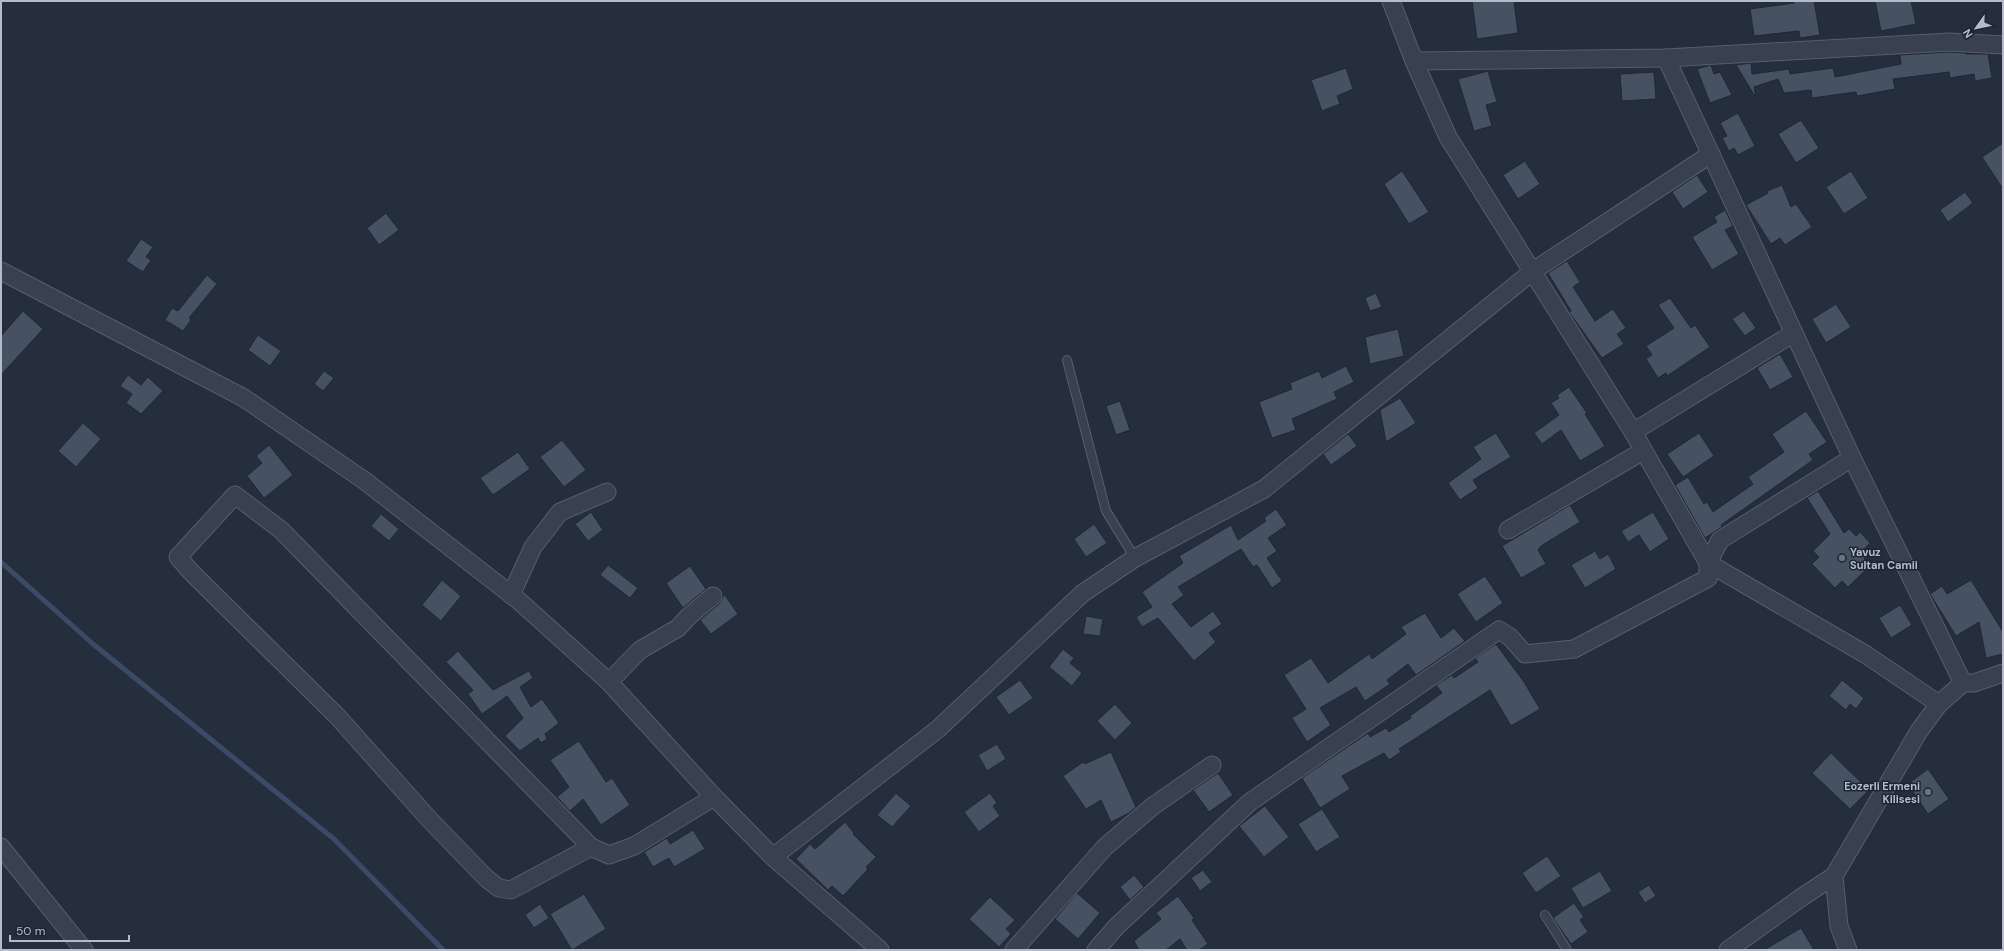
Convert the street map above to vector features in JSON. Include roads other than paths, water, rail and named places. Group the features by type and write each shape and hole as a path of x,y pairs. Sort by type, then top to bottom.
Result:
{"street":[{"path":"1391,1 1414,61 1448,137 1633,432 1708,563 1865,654 1939,704"},
{"path":"1414,61 1666,58 1949,42 2003,45"},
{"path":"1666,58 1852,458 1963,683"},
{"path":"773,857 938,729 1083,593 1135,558 1264,489 1533,271 1711,154"},
{"path":"1,271 244,398 365,481 511,595 609,682 714,797 773,857 880,950"},
{"path":"1633,432 1794,333"},
{"path":"1508,530 1643,451"},
{"path":"1096,950 1116,927 1250,802 1499,630 1510,637 1525,654 1574,649 1708,578 1708,563 1720,540 1852,458"},
{"path":"511,595 533,547 560,512 607,492"},
{"path":"591,847 511,890 499,888 486,878 434,824 336,716 192,573 178,557 235,495 281,530 591,847 609,855 634,846 714,797"},
{"path":"609,682 640,650 678,628 712,596"},
{"path":"1728,950 1834,876 1919,731 1939,704 1963,683 1974,683 2003,673"},
{"path":"1014,950 1105,847 1153,806 1212,765"},
{"path":"1,847 84,950"},
{"path":"1834,876 1839,926 1848,950"}],"lane":[{"path":"1067,360 1106,511 1135,558"},
{"path":"1545,915 1567,950"}],"waterway":[{"path":"1,562 93,644 334,839 443,950"}],"place":[{"name":"Yavuz Sultan Camii","path":"1842,558"},
{"name":"Eozerli Ermeni Kilisesi","path":"1928,792"}]}
